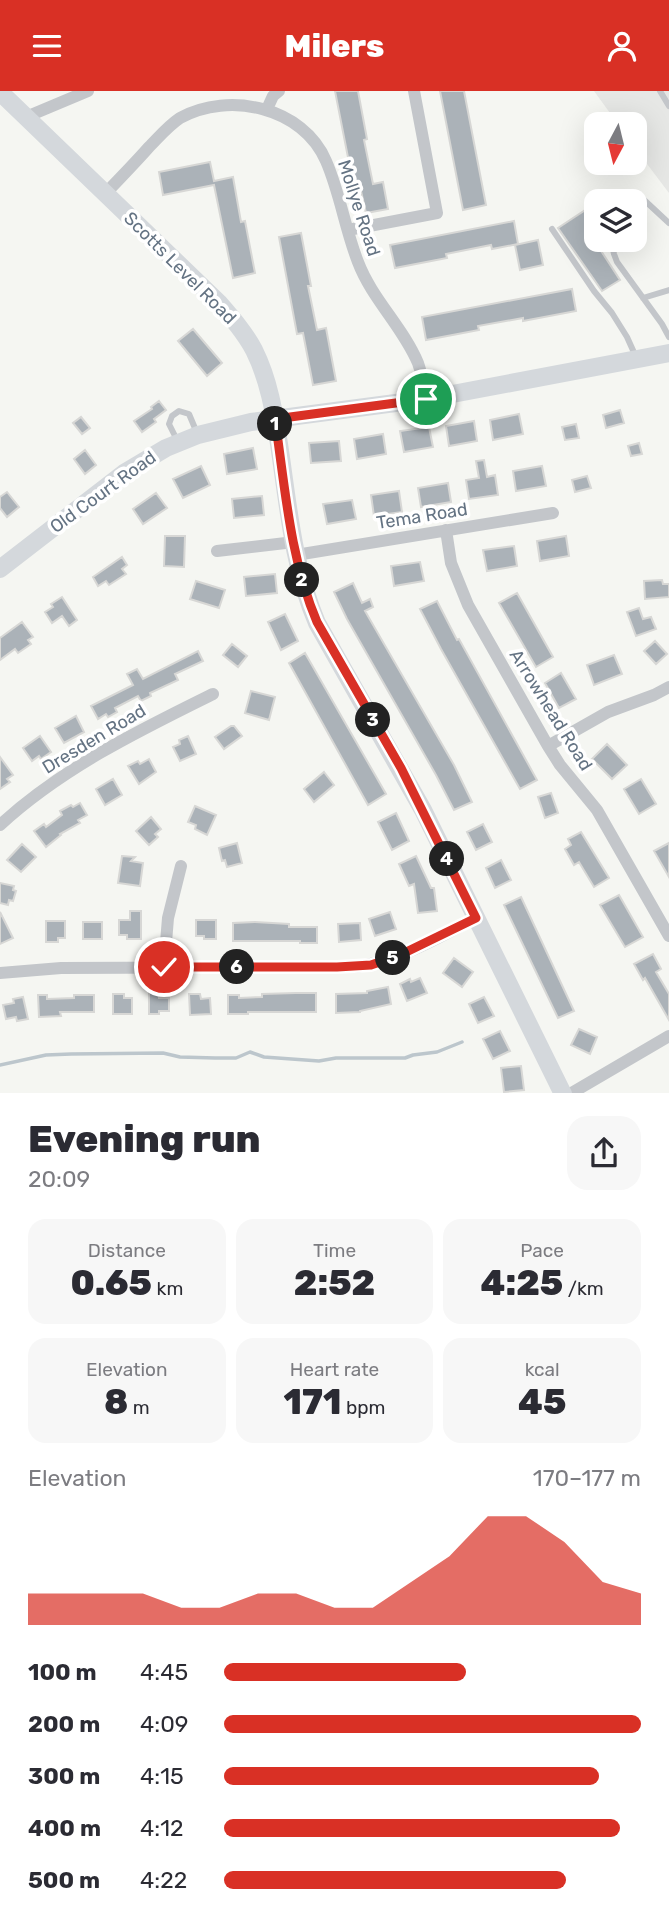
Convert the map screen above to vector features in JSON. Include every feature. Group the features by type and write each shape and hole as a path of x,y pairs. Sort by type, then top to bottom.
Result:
{"main road":[{"name":"Scotts Level Road","path":"0,92 212,296 240,328 254,350 271,396 295,548 305,593 317,622 401,768 563,1093"},
{"name":"Old Court Road","path":"0,569 124,473 155,454 198,435 232,425 426,399 669,353"}],"street":[{"path":"26,117 88,91"},
{"path":"267,109 279,91"},
{"path":"348,230 437,213 414,91"},
{"name":"Mollye Road","path":"105,194 168,128 179,119 205,108 252,105 267,109 300,128 311,137 326,160 358,262 408,344 418,365 426,399"},
{"name":"Tema Road","path":"217,551 295,548 446,530 553,513"},
{"name":"Arrowhead Road","path":"446,530 451,563 468,605 548,746 597,810 665,921 669,936"},
{"path":"548,746 608,712 669,687"},
{"name":"Dresden Road","path":"0,825 49,785 90,758 213,694"},
{"path":"164,967 168,918 181,866"},
{"path":"0,973 61,968 371,965 400,955 476,918"},
{"path":"572,1093 669,1036"}],"lane":[{"path":"660,91 669,106"},
{"path":"647,203 669,223"},
{"path":"552,229 612,313 637,359"},
{"path":"614,252 617,262 663,324 669,337"},
{"path":"643,297 669,290"},
{"path":"178,443 169,424 172,416 180,411 189,414 198,435"}],"shaded area":[{"path":"594,91 669,91 669,193 648,165 648,112 609,112"}],"building":[{"path":"335,91 358,91 373,184 383,182 388,209 366,213 360,187 354,188"},
{"path":"440,91 464,91 486,205 463,210"},
{"path":"210,162 214,181 233,177 241,222 245,221 255,273 233,278 214,185 163,195 159,172"},
{"path":"584,211 584,252 602,252 620,280 602,291 558,228"},
{"path":"514,221 518,244 492,249 491,245 446,254 447,258 395,268 390,245"},
{"path":"301,233 317,330 326,328 336,381 313,385 303,333 297,334 279,237"},
{"path":"538,240 543,265 520,270 515,245"},
{"path":"572,289 576,311 478,326 479,330 426,340 422,317"},
{"path":"193,329 222,363 207,376 178,341"},
{"path":"159,401 166,410 142,432 134,421"},
{"path":"620,410 624,423 606,428 603,415"},
{"path":"519,414 523,434 493,440 490,420"},
{"path":"81,417 90,428 82,434 73,423"},
{"path":"474,421 477,441 449,446 446,426"},
{"path":"576,424 579,438 565,440 562,427"},
{"path":"429,427 433,447 404,452 400,431"},
{"path":"383,434 386,454 357,459 354,439"},
{"path":"339,441 341,461 311,463 309,443"},
{"path":"639,443 642,454 631,456 628,446"},
{"path":"253,448 257,469 227,474 224,454"},
{"path":"85,450 96,465 85,474 74,459"},
{"path":"484,460 487,477 495,475 498,495 469,499 466,480 479,478 476,461"},
{"path":"201,466 210,485 183,498 173,479"},
{"path":"542,466 546,486 516,491 513,471"},
{"path":"587,476 591,488 575,492 572,480"},
{"path":"448,483 451,502 421,507 418,488"},
{"path":"399,491 402,512 374,516 371,495"},
{"path":"7,492 19,507 7,517 0,508 0,497"},
{"path":"156,493 167,508 143,524 133,509"},
{"path":"262,496 264,515 234,518 232,499"},
{"path":"352,500 356,519 327,524 323,504"},
{"path":"165,536 185,536 184,567 164,566"},
{"path":"566,536 569,556 540,561 537,541"},
{"path":"514,546 517,566 487,571 483,550"},
{"path":"122,557 127,565 122,569 126,574 109,585 106,581 98,586 93,577"},
{"path":"420,562 424,581 394,586 391,566"},
{"path":"275,574 277,593 246,596 244,577"},
{"path":"662,580 663,584 669,584 669,597 645,599 644,581"},
{"path":"196,581 225,590 219,608 190,599"},
{"path":"353,583 362,603 370,599 373,607 365,611 454,765 472,802 454,810 347,619 334,592"},
{"path":"517,593 553,657 536,667 499,603"},
{"path":"62,597 77,620 69,626 62,616 52,623 45,612"},
{"path":"437,601 537,780 520,789 420,609"},
{"path":"639,608 643,619 651,617 656,629 636,636 627,612"},
{"path":"285,614 298,641 281,650 268,622"},
{"path":"22,622 33,637 28,640 31,644 18,653 15,649 0,660 0,638"},
{"path":"655,641 667,654 656,664 644,651"},
{"path":"232,644 247,656 238,667 223,655"},
{"path":"198,651 203,661 175,674 178,680 150,693 151,696 141,701 138,696 115,708 117,712 98,719 91,706 133,685 127,674 137,669 143,679"},
{"path":"305,653 386,794 368,805 289,663"},
{"path":"614,655 622,674 594,685 587,665"},
{"path":"561,673 576,699 559,708 545,683"},
{"path":"251,691 275,697 269,720 245,713"},
{"path":"76,716 84,732 64,743 55,728"},
{"path":"231,726 242,736 224,749 215,737"},
{"path":"40,736 51,752 32,761 23,748"},
{"path":"188,736 196,754 180,761 173,747"},
{"path":"607,744 627,765 612,779 592,759"},
{"path":"0,757 13,775 7,779 10,782 0,789"},
{"path":"149,759 156,772 139,784 128,766"},
{"path":"324,772 334,785 314,802 304,789"},
{"path":"113,779 122,795 105,805 96,789"},
{"path":"641,779 656,804 639,814 624,789"},
{"path":"551,793 558,813 545,818 538,797"},
{"path":"80,803 87,815 46,847 34,831 44,824 46,827 62,815 60,811"},
{"path":"195,806 216,815 207,835 188,822"},
{"path":"396,813 409,841 392,850 378,822"},
{"path":"151,817 161,829 155,834 158,837 149,845 136,831"},
{"path":"483,824 492,842 476,850 467,832"},
{"path":"581,832 609,878 594,887 579,862 574,865 565,849 571,845 568,839"},
{"path":"237,843 242,863 227,867 225,860 222,861 219,848"},
{"path":"669,843 669,877 654,851"},
{"path":"22,844 36,857 21,872 7,860"},
{"path":"122,856 135,857 131,861 143,863 140,886 118,883"},
{"path":"416,856 431,888 434,888 437,911 418,913 414,884 409,886 399,864"},
{"path":"501,860 511,880 495,888 486,868"},
{"path":"0,883 14,886 13,890 16,891 13,901 9,900 8,905 0,903"},
{"path":"619,895 643,937 625,947 600,905"},
{"path":"521,897 574,1011 558,1018 504,905"},
{"path":"130,911 141,911 141,939 127,939 127,935 119,935 119,920 130,920"},
{"path":"0,912 13,938 0,944"},
{"path":"390,912 396,929 375,936 369,919"},
{"path":"196,920 216,920 216,939 196,936"},
{"path":"46,921 65,921 65,938 58,938 58,942 46,942"},
{"path":"83,922 102,922 102,939 83,939"},
{"path":"233,923 289,924 289,927 317,927 317,943 233,941"},
{"path":"360,923 361,940 339,942 338,924"},
{"path":"653,954 661,969 656,972 669,994 669,1020 634,964"},
{"path":"454,958 473,972 462,987 443,973"},
{"path":"420,978 427,993 407,1001 400,984"},
{"path":"388,987 391,1004 360,1012 336,1013 336,994 367,993"},
{"path":"149,993 159,993 159,998 169,998 169,1011 149,1014"},
{"path":"316,993 316,1012 228,1014 228,995 239,995 239,998 262,997 262,994"},
{"path":"113,994 124,994 124,998 132,998 132,1014 113,1014"},
{"path":"189,994 200,994 201,999 210,998 211,1014 190,1015"},
{"path":"38,995 47,995 47,999 94,995 94,1012 60,1012 61,1016 39,1017"},
{"path":"23,997 28,1019 6,1019 3,1005 14,1003 13,999"},
{"path":"484,997 494,1016 478,1023 469,1004"},
{"path":"579,1029 597,1037 590,1054 571,1045"},
{"path":"500,1031 510,1051 493,1059 483,1039"},
{"path":"521,1066 524,1090 504,1092 501,1068"}],"waterway":[{"path":"0,1065 46,1055 71,1054 163,1053 180,1057 236,1058 250,1052 264,1057 319,1061 336,1058 405,1058 437,1052 462,1042"}],"route":[{"path":"164,967 371,965 419,947 476,918 424,810 308,602 294,542 275,419 426,399"}]}
